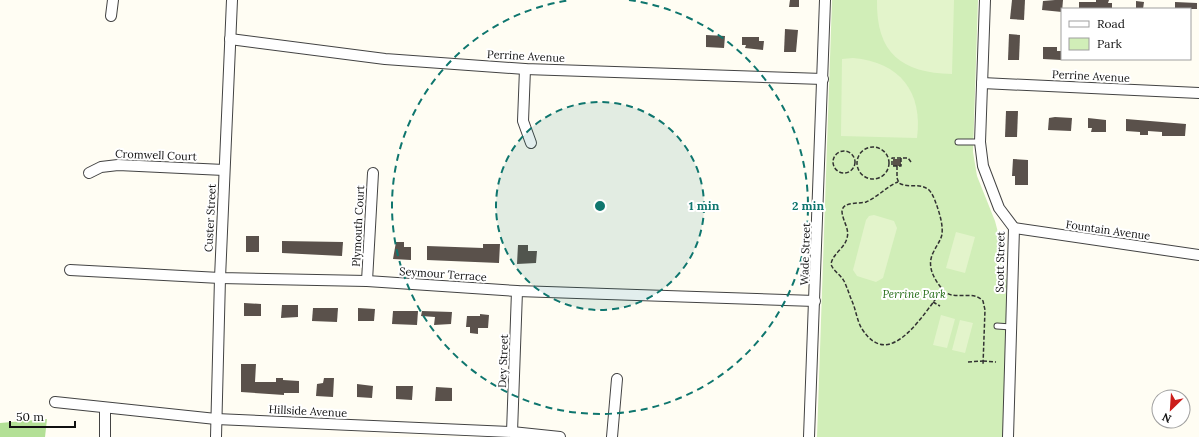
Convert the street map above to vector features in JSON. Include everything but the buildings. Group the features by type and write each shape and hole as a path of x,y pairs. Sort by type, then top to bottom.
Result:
{"street":[{"path":"111,16 113,0"},
{"name":"Custer Street","path":"216,437 220,278 232,0"},
{"name":"Wade Street","path":"809,437 825,0"},
{"name":"Scott Street","path":"985,0 980,142 983,166 999,208 1014,228 1008,437"},
{"name":"Perrine Avenue","path":"230,39 385,60 525,69 822,79"},
{"path":"525,69 523,121 531,143"},
{"name":"Perrine Avenue","path":"982,83 1199,93"},
{"name":"Cromwell Court","path":"89,173 101,167 118,165 224,170"},
{"name":"Plymouth Court","path":"367,281 373,173"},
{"name":"Fountain Avenue","path":"1014,228 1199,255"},
{"name":"Seymour Terrace","path":"70,270 220,278 367,281 517,291 815,301"},
{"name":"Dey Street","path":"512,432 517,291"},
{"path":"612,437 617,379"},
{"name":"Hillside Avenue","path":"55,402 105,409 216,419 512,432 560,437"},
{"path":"105,409 105,437"}],"lane":[{"path":"958,142 980,142"},
{"path":"997,326 1011,327"}],"path":[{"path":"856,162 855,168 847,174 837,171 833,162 838,153 848,151 855,157 856,162 859,172 863,176 873,179 878,178 886,172 889,162 886,153 878,147 873,146 863,150 856,162"},
{"path":"892,162 892,158 908,158 911,162"},
{"path":"892,162 892,166 901,166 901,158"},
{"path":"897,166 898,182"},
{"path":"898,182 906,186 916,185 924,187 930,191 934,200 939,213 942,231 931,258 930,267 942,290 950,296 974,296 983,301 985,310 983,365"},
{"path":"898,182 868,201 847,205 844,207 842,212 848,235 844,245 832,259 832,266 844,281 862,330 880,344 887,345 900,339 918,322 942,290"},
{"path":"933,302 940,306"},
{"path":"968,362 996,362"}],"green space":[{"name":"Perrine Park","path":"832,0 978,0 973,152 977,176 995,221 1000,240 1007,283 1003,437 817,437"},
{"path":"877,0 954,0 952,74 934,73 919,69 906,64 895,56 887,46 881,34"},
{"path":"853,58 884,66 905,82 912,94 916,107 918,122 917,138 841,136 842,59"},
{"path":"874,215 894,221 897,228 883,278 876,282 857,276 853,270 866,220 869,216"},
{"path":"956,232 975,237 965,273 946,268"},
{"path":"941,315 955,319 947,348 933,345"},
{"path":"960,320 973,323 965,353 952,350"},
{"path":"47,419 45,437 0,437 0,423"}]}
